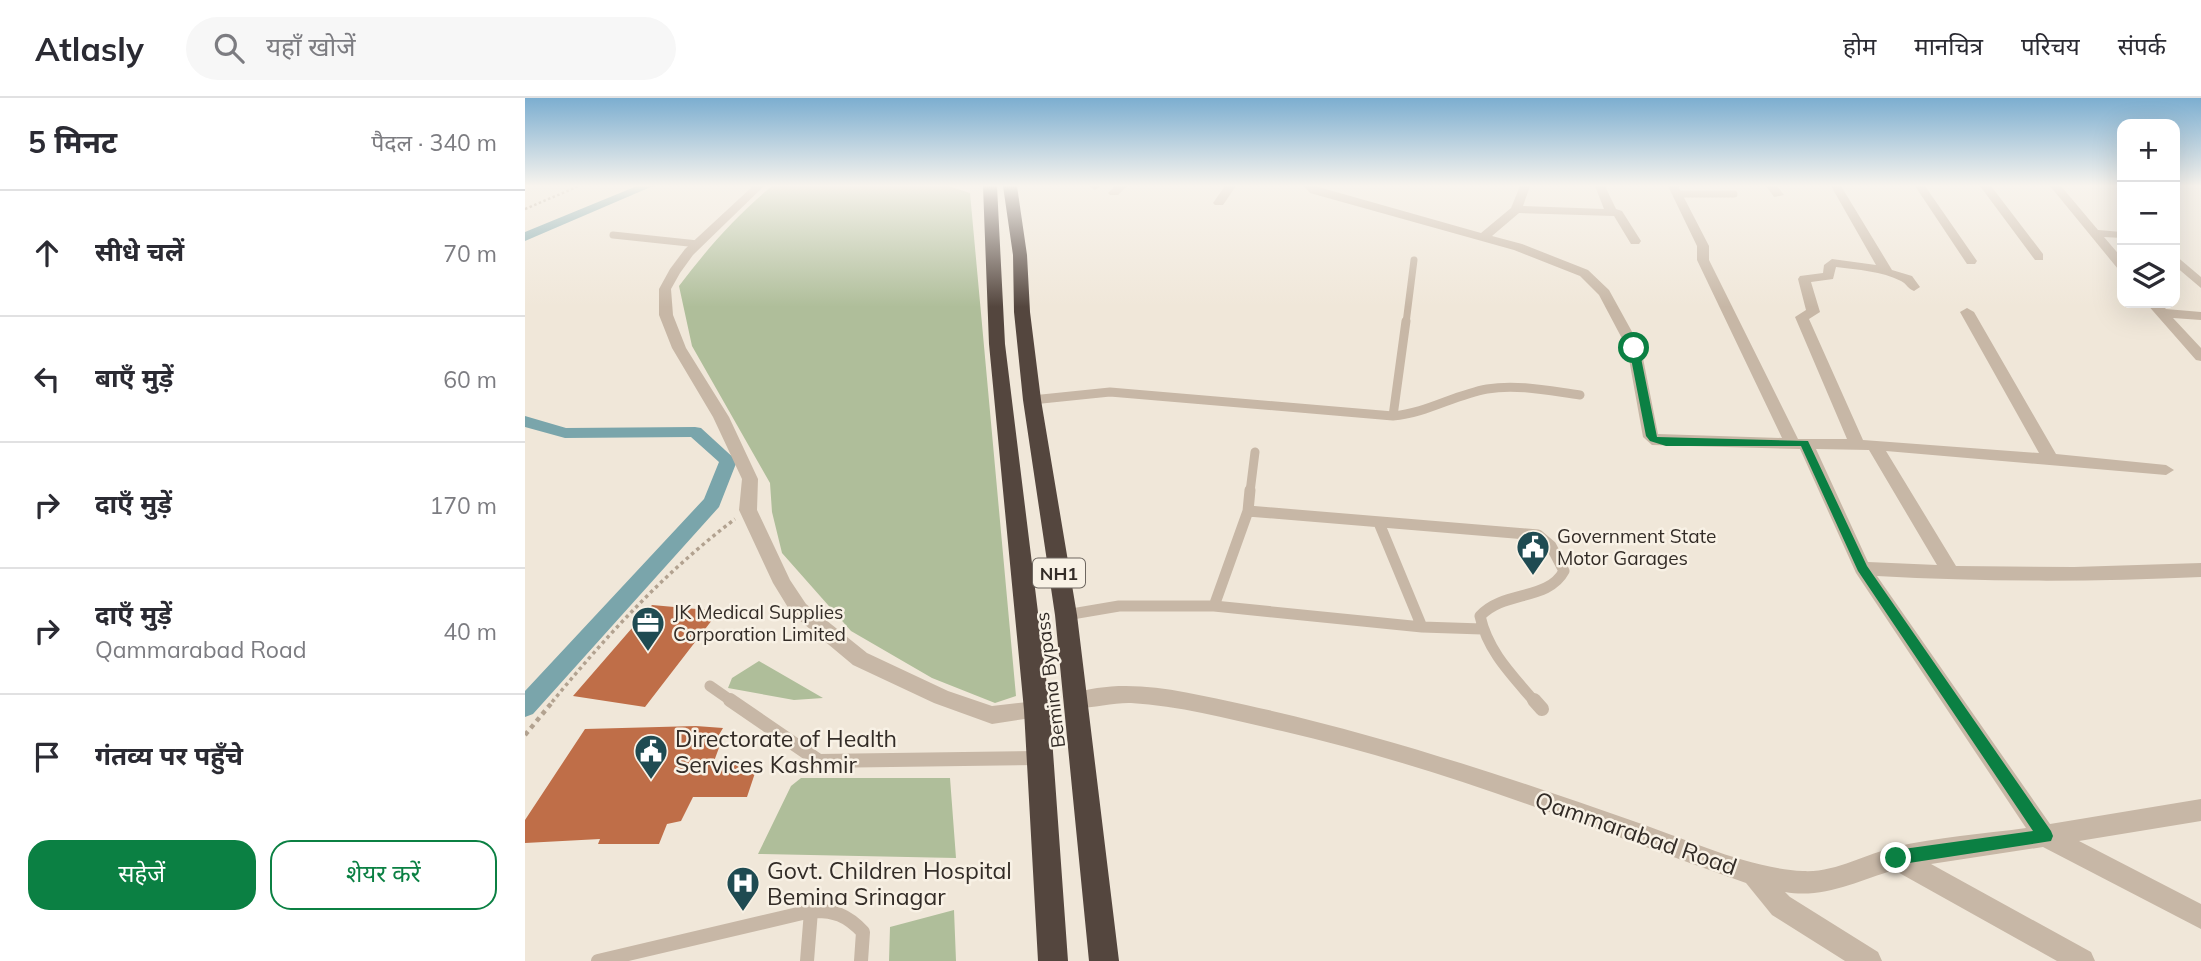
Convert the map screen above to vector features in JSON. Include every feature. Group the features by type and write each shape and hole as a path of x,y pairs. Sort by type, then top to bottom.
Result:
{"highway":[{"name":"Bemina Bypass","path":"992,226 997,344 1037,710 1053,961"},
{"name":"Bemina Bypass","path":"1016,226 1032,400 1066,615 1104,961"}],"street":[{"path":"717,226 674,272 666,289 666,314 679,348 721,417 750,479 748,510 782,583 799,609 860,659 941,697 992,715 1037,710"},
{"path":"1441,226 1565,264 1584,273 1595,283 1614,309 1634,348 1651,436 1654,439 1666,442 1866,446 2167,470"},
{"path":"1483,238 1496,226"},
{"path":"1627,226 1635,241"},
{"path":"1693,226 1703,246 1703,260 1862,568 2045,836 2201,917"},
{"path":"1859,226 1889,275 1908,279 1914,287"},
{"path":"1947,226 1971,261"},
{"path":"2016,226 2039,257"},
{"path":"2088,226 2117,261"},
{"path":"2094,233 2117,235"},
{"path":"1885,270 1832,263 1829,276 1804,279 1813,312 1802,317 1866,446 1952,574"},
{"path":"2180,264 2201,284"},
{"path":"2158,308 2201,317"},
{"path":"2158,308 2201,357"},
{"path":"1967,312 2051,459"},
{"path":"1862,568 1952,574 2137,574 2201,570"},
{"name":"Qammarabad Road","path":"1076,701 1091,695 1148,695 1299,724 1472,777 1754,874 1803,883 1819,882 1896,858 2201,810"},
{"path":"1896,858 2082,961"},
{"path":"1754,874 1781,906 1869,961"}],"lane":[{"path":"613,235 698,244"},
{"path":"1393,416 1414,260"},
{"path":"1032,400 1109,392 1393,416 1420,414 1486,389 1514,388 1580,395"},
{"path":"1214,606 1248,511 1255,452"},
{"path":"1248,511 1528,533 1546,540 1564,571 1562,579 1554,586 1502,598 1486,606 1480,616 1482,629 1495,654 1542,709"},
{"path":"1379,523 1422,627"},
{"path":"1066,615 1119,606 1214,606 1422,627 1482,629"},
{"path":"710,686 818,761 1040,758"},
{"path":"597,961 811,911 827,910 849,917 863,932 861,961"},
{"path":"807,961 811,911"}],"path":[{"path":"525,735 599,644 663,578 701,543 748,510"}],"green space":[{"path":"729,226 973,226 1016,696 995,703 932,678 851,631 782,553 772,512 770,483 692,346 679,286"},
{"path":"759,661 823,698 794,700 728,688 732,678"},
{"path":"801,778 950,778 956,858 758,854 791,786"},
{"path":"954,910 956,961 889,961 890,927"}],"building":[{"name":"JK Medical Supplies Corporation Limited","path":"652,605 719,611 645,707 573,696"},
{"name":"Directorate of Health Services Kashmir","path":"696,726 723,728 713,745 720,745 713,764 759,761 747,797 693,797 681,821 667,824 659,844 598,844 600,839 525,843 525,820 585,729"}],"waterway":[{"path":"525,237 551,226"},
{"path":"525,421 565,433 695,432 728,461 712,502 525,707"}],"place":[{"name":"Government State Motor Garages","path":"1533,577"},
{"name":"JK Medical Supplies Corporation Limited","path":"648,653"},
{"name":"Directorate of Health Services Kashmir","path":"651,781"},
{"name":"Govt. Children Hospital Bemina Srinagar","path":"743,913"}],"route":[{"path":"1634,348 1651,436 1654,439 1666,442 1805,443 1862,568 2045,836 1896,858"}]}
